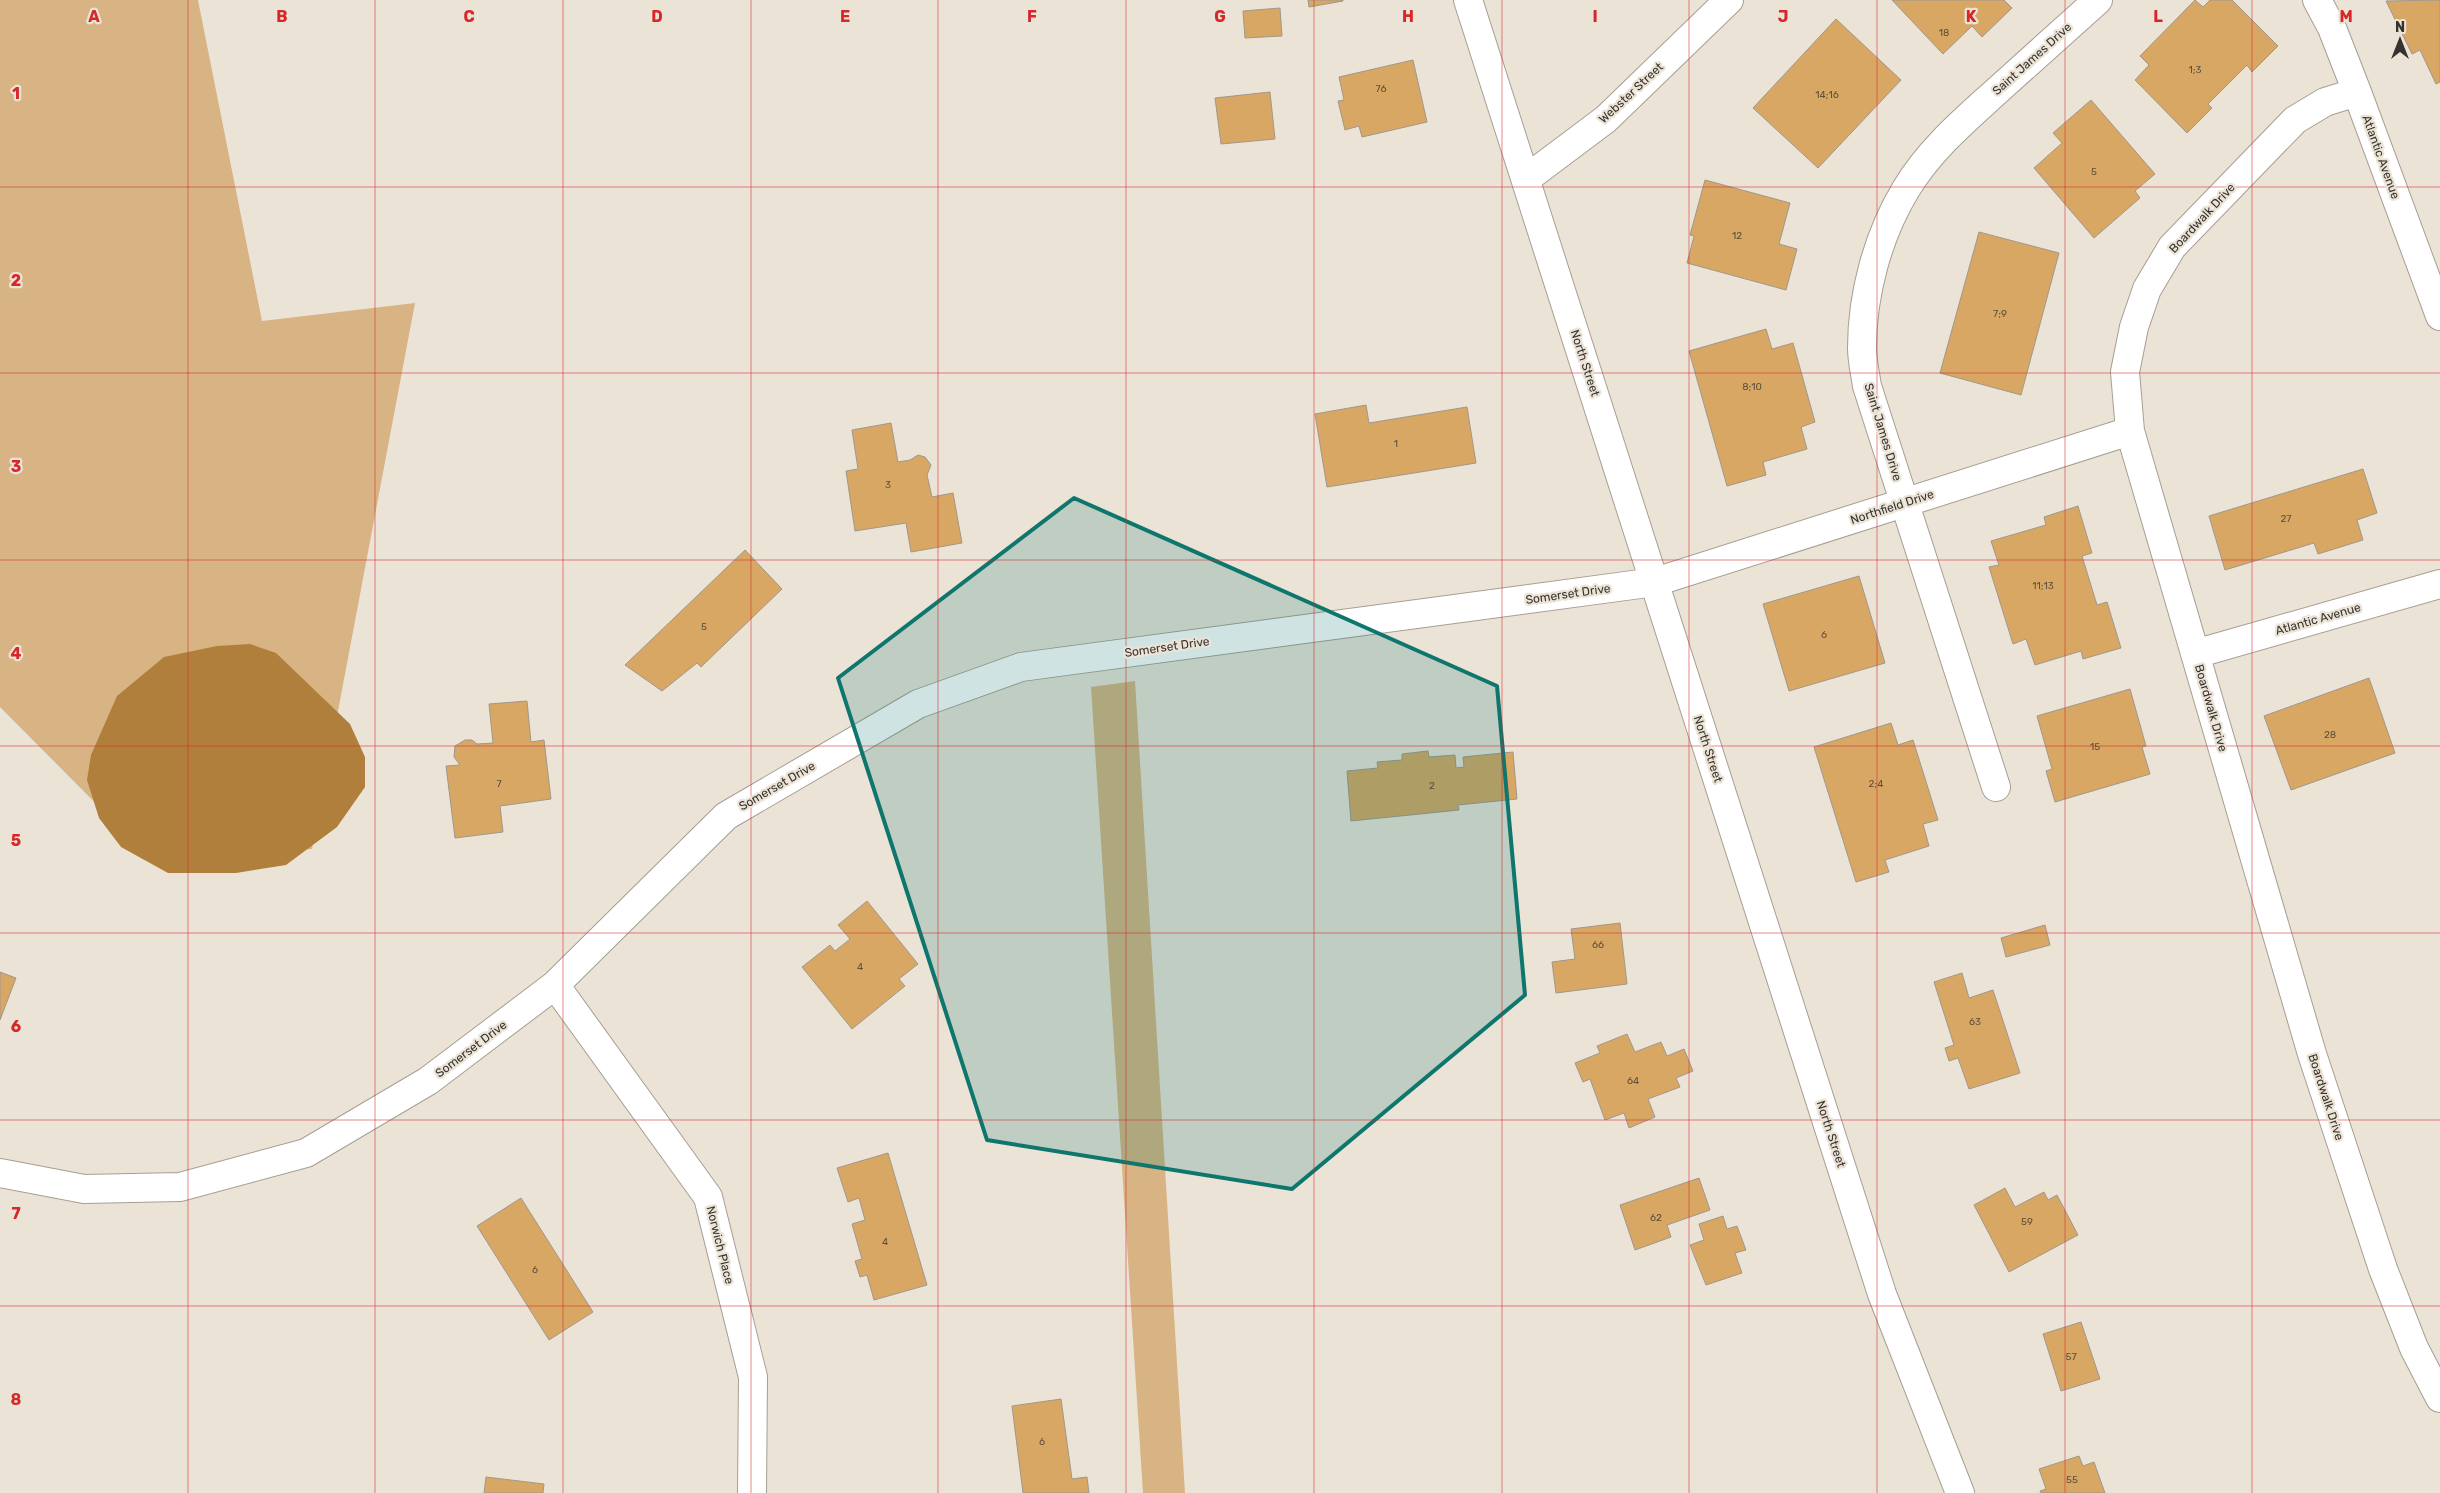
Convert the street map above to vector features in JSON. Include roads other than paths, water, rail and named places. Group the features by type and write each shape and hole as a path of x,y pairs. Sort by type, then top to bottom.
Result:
{"street":[{"name":"North Street","path":"1468,0 1882,1294 1960,1493"},
{"name":"Webster Street","path":"1526,179 1606,118 1730,0"},
{"name":"Saint James Drive","path":"1996,787 1867,386 1862,349 1864,312 1870,278 1886,232 1906,189 1948,135 2098,0"},
{"name":"Atlantic Avenue","path":"2317,0 2332,28 2357,92 2440,316"},
{"name":"Boardwalk Drive","path":"2357,92 2325,102 2295,120 2172,247 2146,289 2134,327 2125,372 2130,431 2312,1054 2390,1287 2414,1348 2440,1398"},
{"name":"Northfield Drive","path":"1655,582 2130,431"},
{"name":"Somerset Drive","path":"0,1173 84,1189 180,1187 306,1153 428,1081 555,985 726,816 918,704 1021,667 1655,582"},
{"name":"Atlantic Avenue","path":"2195,654 2440,584"},
{"name":"Norwich Place","path":"555,985 708,1197 753,1377 752,1493"}]}
